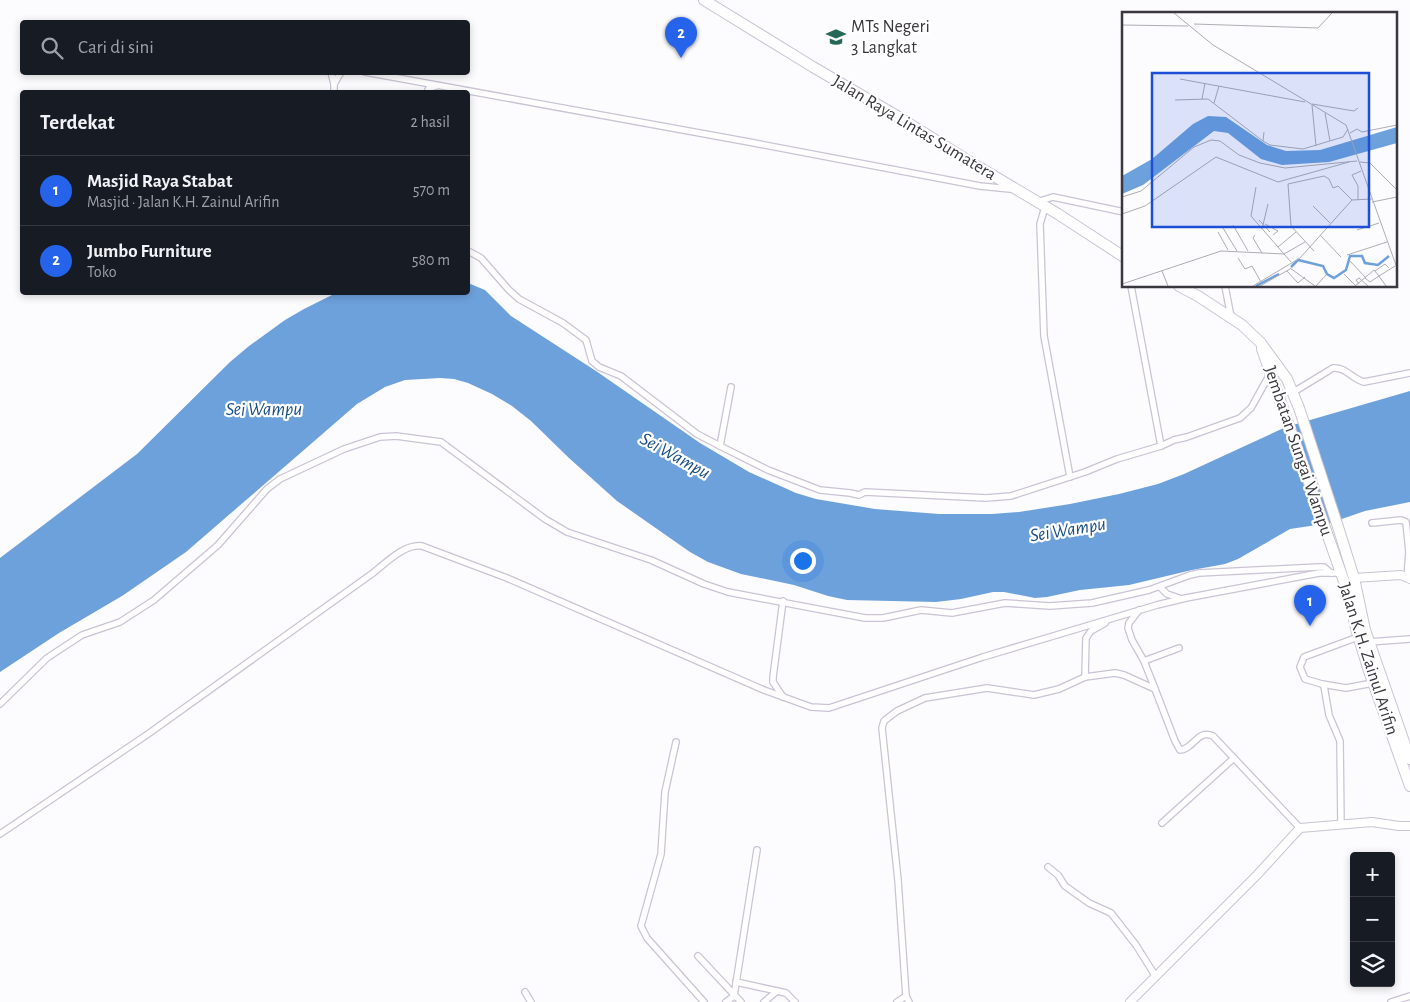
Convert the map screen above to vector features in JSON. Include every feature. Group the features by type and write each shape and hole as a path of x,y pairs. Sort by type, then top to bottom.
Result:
{"highway":[{"name":"Jalan Raya Lintas Sumatera","path":"704,0 1058,214 1122,256"},
{"path":"1183,288 1231,317 1260,342 1287,378 1292,393"},
{"name":"Jembatan Sungai Wampu","path":"1260,342 1336,559"},
{"name":"Jembatan Sungai Wampu","path":"1292,393 1299,408 1347,556"},
{"name":"Jalan K.H. Zainul Arifin","path":"1347,556 1354,578 1363,642 1372,683 1410,786"},
{"name":"Jalan K.H. Zainul Arifin","path":"1336,559 1336,573 1346,590 1363,642 1410,759"}],"street":[{"path":"332,75 334,90"},
{"path":"334,84 339,75"},
{"path":"382,75 465,90"},
{"path":"428,90 430,87 438,85"},
{"path":"470,91 980,186 1015,189"},
{"path":"1070,477 1044,336 1041,205 1055,198 1122,212"},
{"path":"470,252 481,258 518,299 563,323 586,340 592,361 600,367 620,376 697,434 768,470 820,490 859,495 869,492 986,498 1011,496 1240,418 1251,408 1276,364"},
{"path":"1131,288 1162,446"},
{"path":"1225,288 1231,317"},
{"path":"1292,393 1333,368 1341,368 1357,380 1364,382 1410,373"},
{"path":"720,446 731,387"},
{"path":"0,704 47,658 82,635 120,622 154,600 218,545 267,490 280,479 344,450 386,436 434,440 446,445 545,519 567,532 651,560 704,584 728,592 865,618 883,618 921,610 952,613 1005,603 1050,606 1092,603 1160,587 1199,573 1324,567 1336,573"},
{"path":"1354,578 1401,575 1409,578 1410,552 1406,522 1400,520 1372,523"},
{"path":"0,834 156,728 343,595 400,552 416,545 507,578 783,697 811,707 830,708 999,651 1139,610 1186,598 1319,573 1336,573"},
{"path":"1160,587 1176,598 1186,598"},
{"path":"783,601 773,677 773,682 783,697"},
{"path":"1139,610 1129,623 1128,628 1132,640 1144,661 1156,695 1180,750 1185,749 1200,735 1213,736 1300,828"},
{"path":"1085,677 1086,638 1091,631 1113,618"},
{"path":"1372,683 1346,688 1322,684 1305,679 1300,667 1304,657 1363,642 1410,639"},
{"path":"1144,661 1179,648"},
{"path":"909,1002 906,996 898,880 883,747 882,728 884,721 897,711 928,697 992,687 1034,695 1058,689 1085,677 1119,674 1155,688"},
{"path":"1322,684 1325,689 1329,715 1340,741 1341,825"},
{"path":"676,742 665,792 662,854 641,926 647,938 704,1002"},
{"path":"1162,823 1234,758"},
{"path":"1130,1002 1291,840 1300,828 1372,822 1410,826"},
{"path":"726,1002 734,996 757,850"},
{"path":"1048,866 1058,875 1065,886 1089,903 1111,913 1136,945 1156,977"},
{"path":"698,956 741,1002"},
{"path":"736,982 786,993 795,1002"},
{"path":"764,1002 777,991"},
{"path":"525,992 531,1002"},
{"path":"897,1002 906,996"},
{"path":"1391,1002 1410,996"}],"water":[{"name":"Sei Wampu","path":"470,284 485,290 511,316 596,371 700,443 749,472 796,493 816,499 875,509 939,514 1019,512 1070,504 1158,484 1286,427 1410,391 1410,502 1365,511 1330,523 1290,529 1238,559 1225,564 1129,585 1080,590 1035,598 1004,592 993,592 936,602 847,600 794,585 741,574 708,562 690,552 617,501 531,421 512,406 492,394 454,379 405,380 385,387 357,404 186,552 122,596 59,633 0,672 0,558 137,454 230,362 285,320 332,295 470,295"}],"place":[{"name":"MTs Negeri 3 Langkat","path":"836,37"},
{"name":"Jumbo Furniture","path":"681,58"},
{"name":"Masjid Raya Stabat","path":"1310,626"}]}
